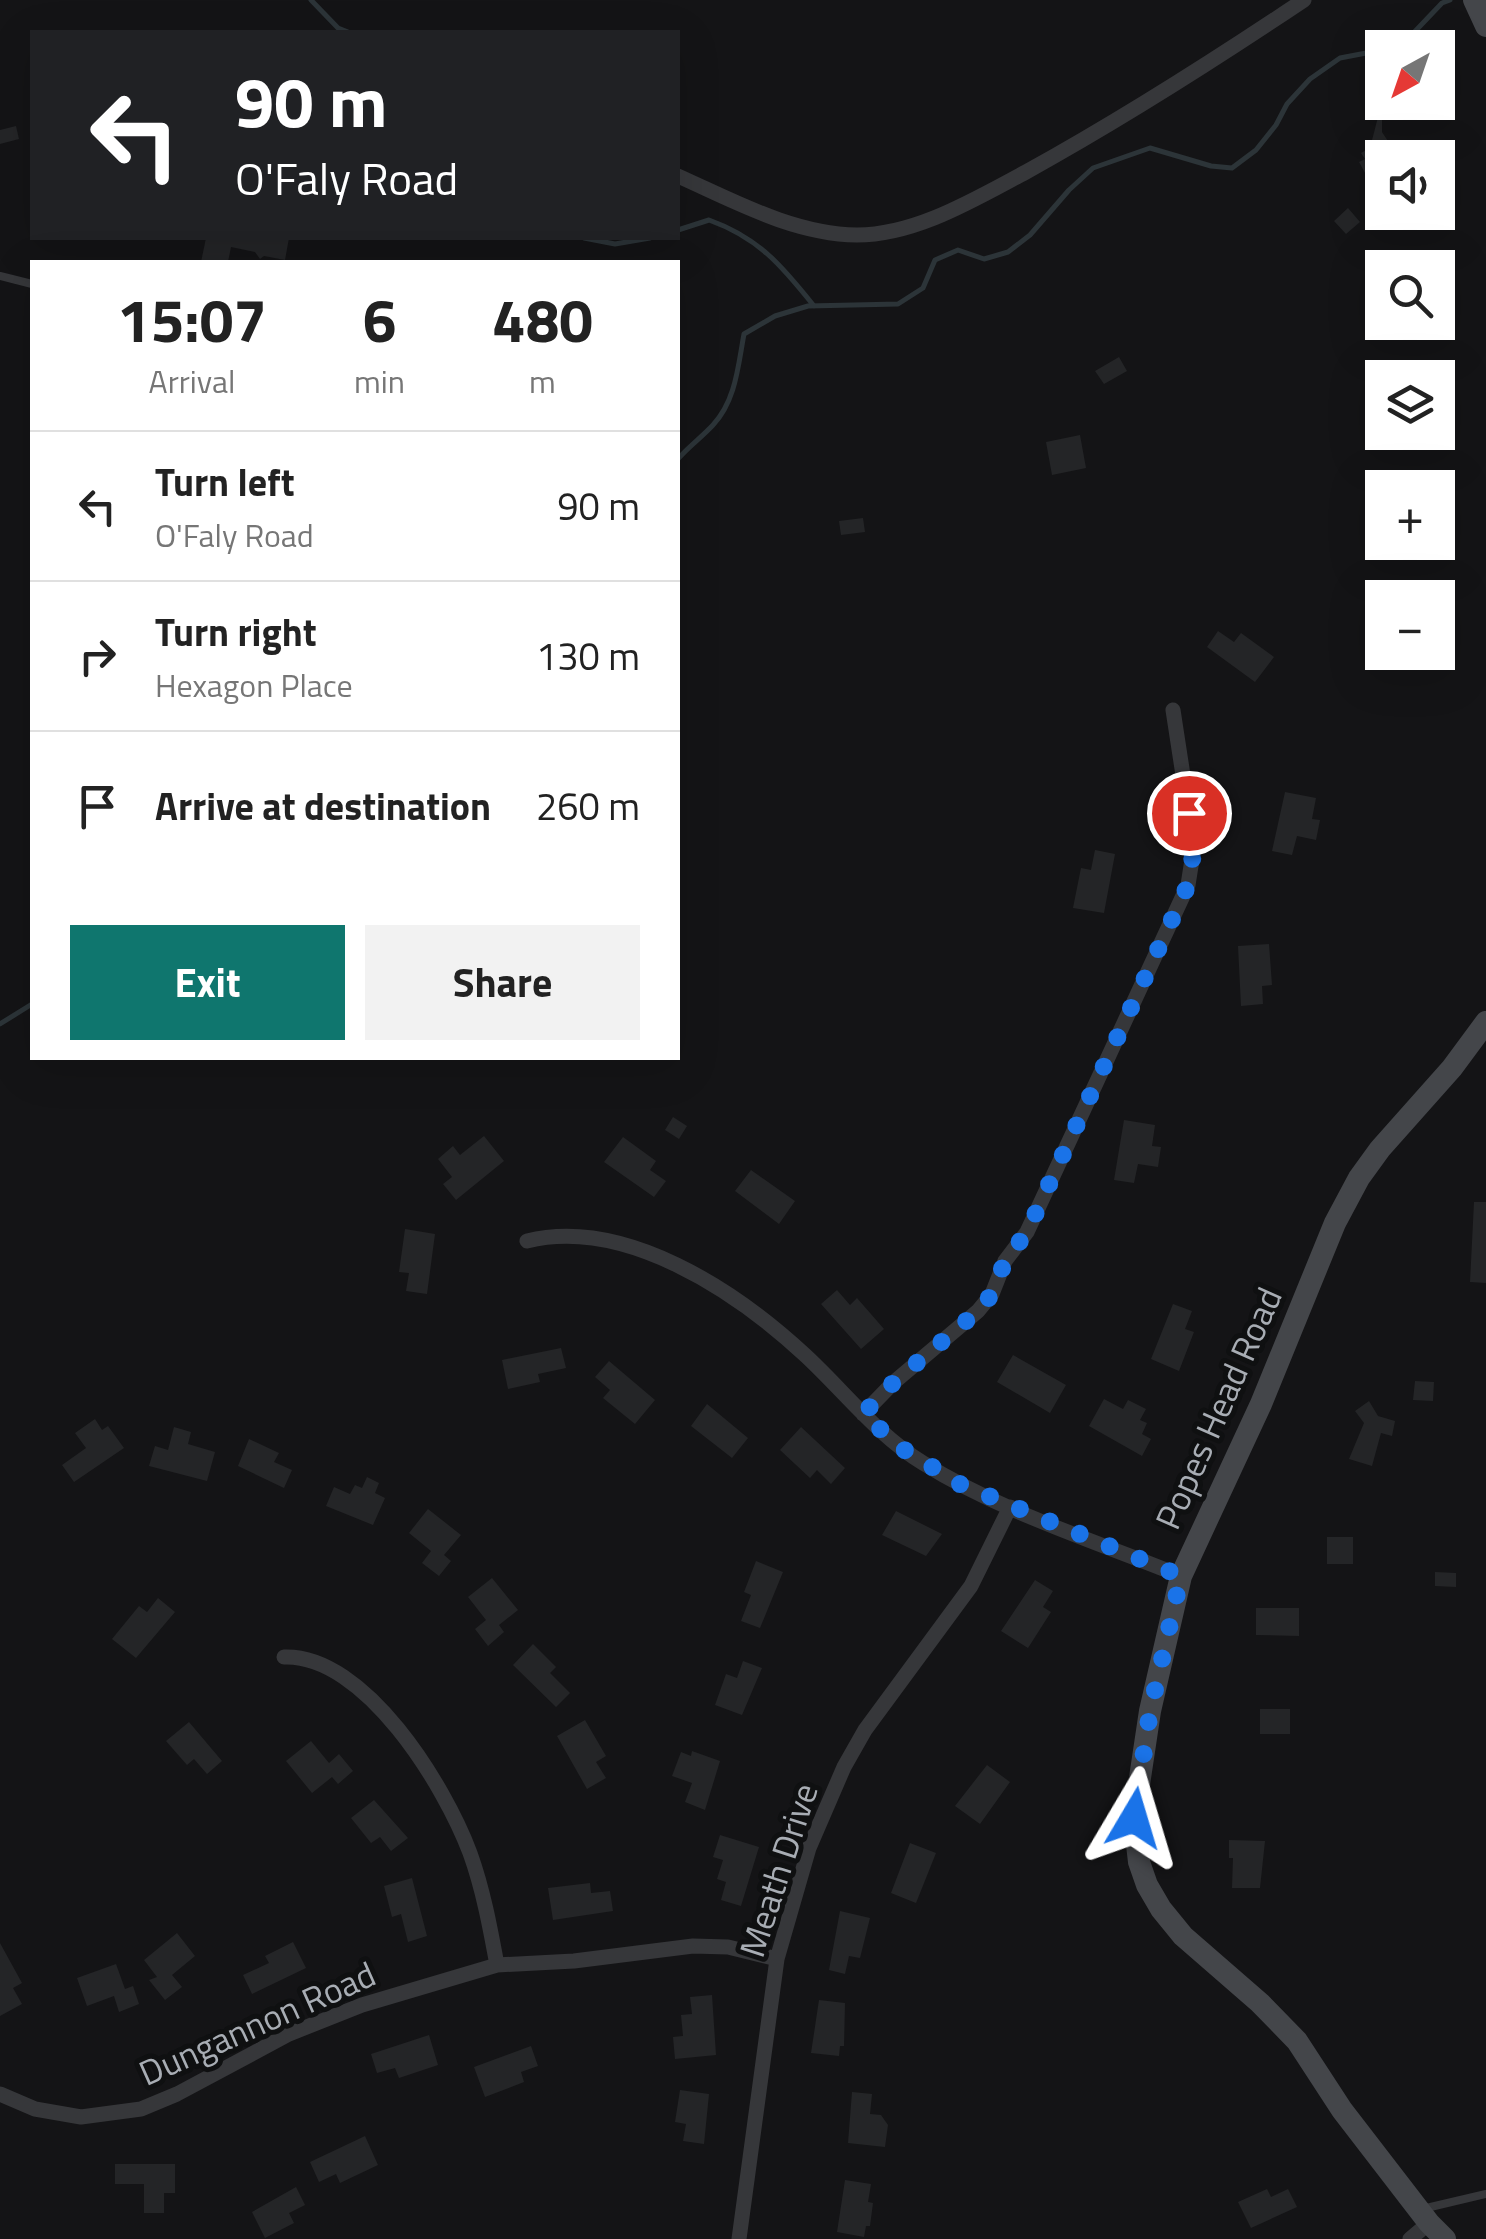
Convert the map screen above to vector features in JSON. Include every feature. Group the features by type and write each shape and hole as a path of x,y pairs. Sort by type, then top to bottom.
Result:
{"street":[{"path":"680,177 800,227 858,235 903,229 996,188 1054,156 1176,86 1304,0"},
{"path":"1474,0 1486,26"},
{"path":"863,1414 992,1294 1005,1261 1027,1232 1188,885 1194,848 1173,710"},
{"name":"Popes Head Road","path":"1431,2224 1342,2110 1297,2041 1260,2002 1183,1936 1147,1885 1135,1839 1136,1796 1150,1712 1181,1576 1261,1404 1348,1198 1380,1149 1452,1068 1486,1022"},
{"path":"527,1241 569,1234 592,1237 645,1253 696,1275 771,1324 863,1414 921,1462 1010,1508 1181,1576"},
{"name":"Meath Drive","path":"740,2239 777,1959 809,1848 844,1767 892,1690 971,1586 1010,1508"},
{"path":"284,1657 317,1660 343,1678 385,1716 424,1764 470,1853 497,1965"},
{"name":"Dungannon Road","path":"0,2094 36,2109 74,2116 141,2109 178,2094 290,2034 344,2012 418,1986 497,1965 574,1962 693,1946 728,1947 777,1959"},
{"path":"1410,2239 1431,2224"}],"lane":[{"path":"0,276 30,284"},
{"path":"1431,2224 1486,2194"}],"building":[{"path":"1377,120 1382,120 1382,132 1387,140 1372,140"},
{"path":"16,126 19,139 0,144 0,130"},
{"path":"1348,208 1360,222 1346,234 1334,221"},
{"path":"206,240 289,240 285,260 264,256 260,259 255,252 231,247 228,260 201,260"},
{"path":"1119,357 1127,371 1104,384 1095,371"},
{"path":"1080,435 1086,468 1052,475 1046,442"},
{"path":"863,518 865,532 841,535 839,521"},
{"path":"1218,631 1234,642 1241,633 1274,657 1255,682 1207,647"},
{"path":"1285,792 1316,798 1312,819 1320,820 1316,840 1297,836 1292,855 1272,851"},
{"path":"1095,850 1115,854 1104,913 1073,908 1081,868 1091,870"},
{"path":"1269,944 1272,985 1262,986 1263,1004 1241,1006 1238,946"},
{"path":"673,1117 687,1126 679,1139 665,1130"},
{"path":"1124,1120 1155,1125 1152,1146 1161,1147 1158,1167 1138,1164 1134,1183 1114,1180"},
{"path":"484,1136 504,1161 456,1200 443,1184 452,1177 438,1159 453,1146 460,1155"},
{"path":"623,1137 656,1161 650,1170 666,1181 654,1197 604,1162"},
{"path":"751,1170 795,1201 779,1224 735,1191"},
{"path":"1474,1202 1486,1202 1486,1283 1470,1282"},
{"path":"405,1229 435,1234 427,1294 406,1291 409,1273 399,1272"},
{"path":"837,1290 850,1305 857,1298 884,1329 861,1349 821,1304"},
{"path":"1173,1304 1192,1311 1185,1329 1194,1332 1179,1371 1151,1359"},
{"path":"561,1348 566,1368 538,1374 540,1382 508,1389 502,1360"},
{"path":"1013,1355 1066,1385 1050,1413 997,1382"},
{"path":"609,1361 655,1400 635,1424 603,1398 610,1390 595,1377"},
{"path":"1415,1381 1434,1382 1433,1401 1413,1400"},
{"path":"1104,1399 1123,1409 1128,1400 1146,1409 1140,1420 1147,1423 1142,1434 1151,1439 1142,1456 1089,1426"},
{"path":"1369,1401 1378,1416 1395,1421 1392,1436 1381,1433 1372,1466 1349,1459 1364,1423 1355,1411"},
{"path":"707,1404 748,1438 732,1458 691,1426"},
{"path":"95,1419 102,1430 108,1426 124,1448 74,1482 62,1465 86,1448 75,1433"},
{"path":"174,1427 191,1432 188,1444 215,1452 207,1481 149,1466 155,1446 168,1450"},
{"path":"801,1427 845,1468 831,1484 817,1470 810,1478 780,1450"},
{"path":"249,1439 279,1453 274,1462 292,1470 284,1488 238,1466"},
{"path":"367,1477 379,1483 375,1493 385,1498 373,1525 326,1506 334,1487 350,1494 355,1485 362,1488"},
{"path":"428,1509 461,1535 444,1555 451,1561 439,1576 422,1563 431,1551 409,1533"},
{"path":"896,1511 942,1534 926,1556 882,1535"},
{"path":"1327,1537 1353,1537 1353,1564 1327,1564"},
{"path":"756,1561 783,1572 760,1628 741,1621 751,1595 744,1592"},
{"path":"1435,1572 1456,1573 1456,1587 1435,1586"},
{"path":"492,1578 518,1610 499,1625 504,1632 488,1646 475,1629 486,1620 468,1597"},
{"path":"1035,1580 1053,1591 1043,1607 1051,1612 1028,1648 1001,1631"},
{"path":"158,1598 175,1612 136,1658 112,1639 139,1606 147,1612"},
{"path":"1256,1608 1299,1608 1299,1636 1256,1635"},
{"path":"533,1644 556,1667 550,1673 570,1693 556,1707 513,1665"},
{"path":"743,1661 762,1668 742,1715 715,1705 726,1674 737,1678"},
{"path":"1260,1709 1290,1709 1290,1734 1260,1734"},
{"path":"585,1720 606,1756 596,1762 606,1778 587,1789 557,1736"},
{"path":"189,1722 222,1761 207,1774 194,1759 187,1765 166,1741"},
{"path":"311,1741 329,1763 339,1754 353,1771 338,1784 332,1777 312,1793 286,1761"},
{"path":"692,1751 720,1761 705,1810 685,1802 692,1783 672,1776 681,1752 691,1756"},
{"path":"987,1765 1010,1782 980,1824 955,1806"},
{"path":"374,1800 408,1838 391,1851 380,1837 371,1843 351,1818"},
{"path":"720,1835 759,1847 741,1906 721,1900 726,1882 717,1879 723,1860 713,1857"},
{"path":"1229,1840 1265,1841 1260,1888 1232,1888"},
{"path":"910,1843 936,1853 916,1903 891,1893"},
{"path":"412,1878 427,1936 408,1942 401,1914 392,1917 384,1886"},
{"path":"590,1883 591,1893 610,1891 613,1911 553,1920 548,1888"},
{"path":"840,1911 870,1918 860,1958 849,1956 845,1974 829,1970"},
{"path":"177,1933 195,1956 172,1975 182,1987 165,2000 149,1980 157,1977 144,1960"},
{"path":"293,1942 306,1968 252,1994 243,1975 269,1963 265,1956"},
{"path":"0,1943 22,1983 13,1988 22,2004 0,2016"},
{"path":"116,1964 125,1989 133,1986 139,2004 119,2012 114,1996 87,2006 77,1978"},
{"path":"712,1995 716,2055 675,2059 673,2037 683,2036 681,2015 692,2014 690,1997"},
{"path":"819,2000 845,2003 844,2046 840,2046 839,2056 811,2053"},
{"path":"429,2035 438,2065 399,2078 395,2068 377,2073 371,2054"},
{"path":"531,2046 538,2066 521,2072 524,2082 485,2097 474,2067"},
{"path":"680,2090 709,2094 704,2144 683,2141 686,2124 675,2122"},
{"path":"852,2092 872,2094 870,2114 881,2115 888,2125 885,2147 848,2143"},
{"path":"365,2136 378,2165 340,2183 336,2174 319,2182 310,2162"},
{"path":"115,2164 175,2164 175,2193 164,2193 164,2213 144,2213 144,2184 115,2184"},
{"path":"845,2180 871,2184 870,2226 866,2226 864,2237 837,2232"},
{"path":"296,2187 305,2205 289,2213 294,2223 265,2238 252,2212"},
{"path":"1267,2189 1271,2197 1288,2189 1297,2207 1251,2228 1238,2202"}],"waterway":[{"path":"311,0 343,30"},
{"path":"1416,30 1442,3 1450,0"},
{"path":"680,457 713,425 727,405 744,334 775,316 808,306 898,304 923,288 935,260 958,250 984,259 1008,252 1030,235 1093,168 1150,148 1211,166 1232,168 1256,150 1287,104 1310,79 1340,58 1365,53"},
{"path":"680,229 709,220 742,235 780,266 814,306"},
{"path":"594,240 615,244 638,240"},
{"path":"0,1024 30,1005"}],"route":[{"path":"1134,1818 1150,1712 1181,1576 960,1484 921,1462 863,1414 893,1383 978,1311 992,1294 1005,1261 1027,1232 1188,885 1194,862 1189,813"}]}
